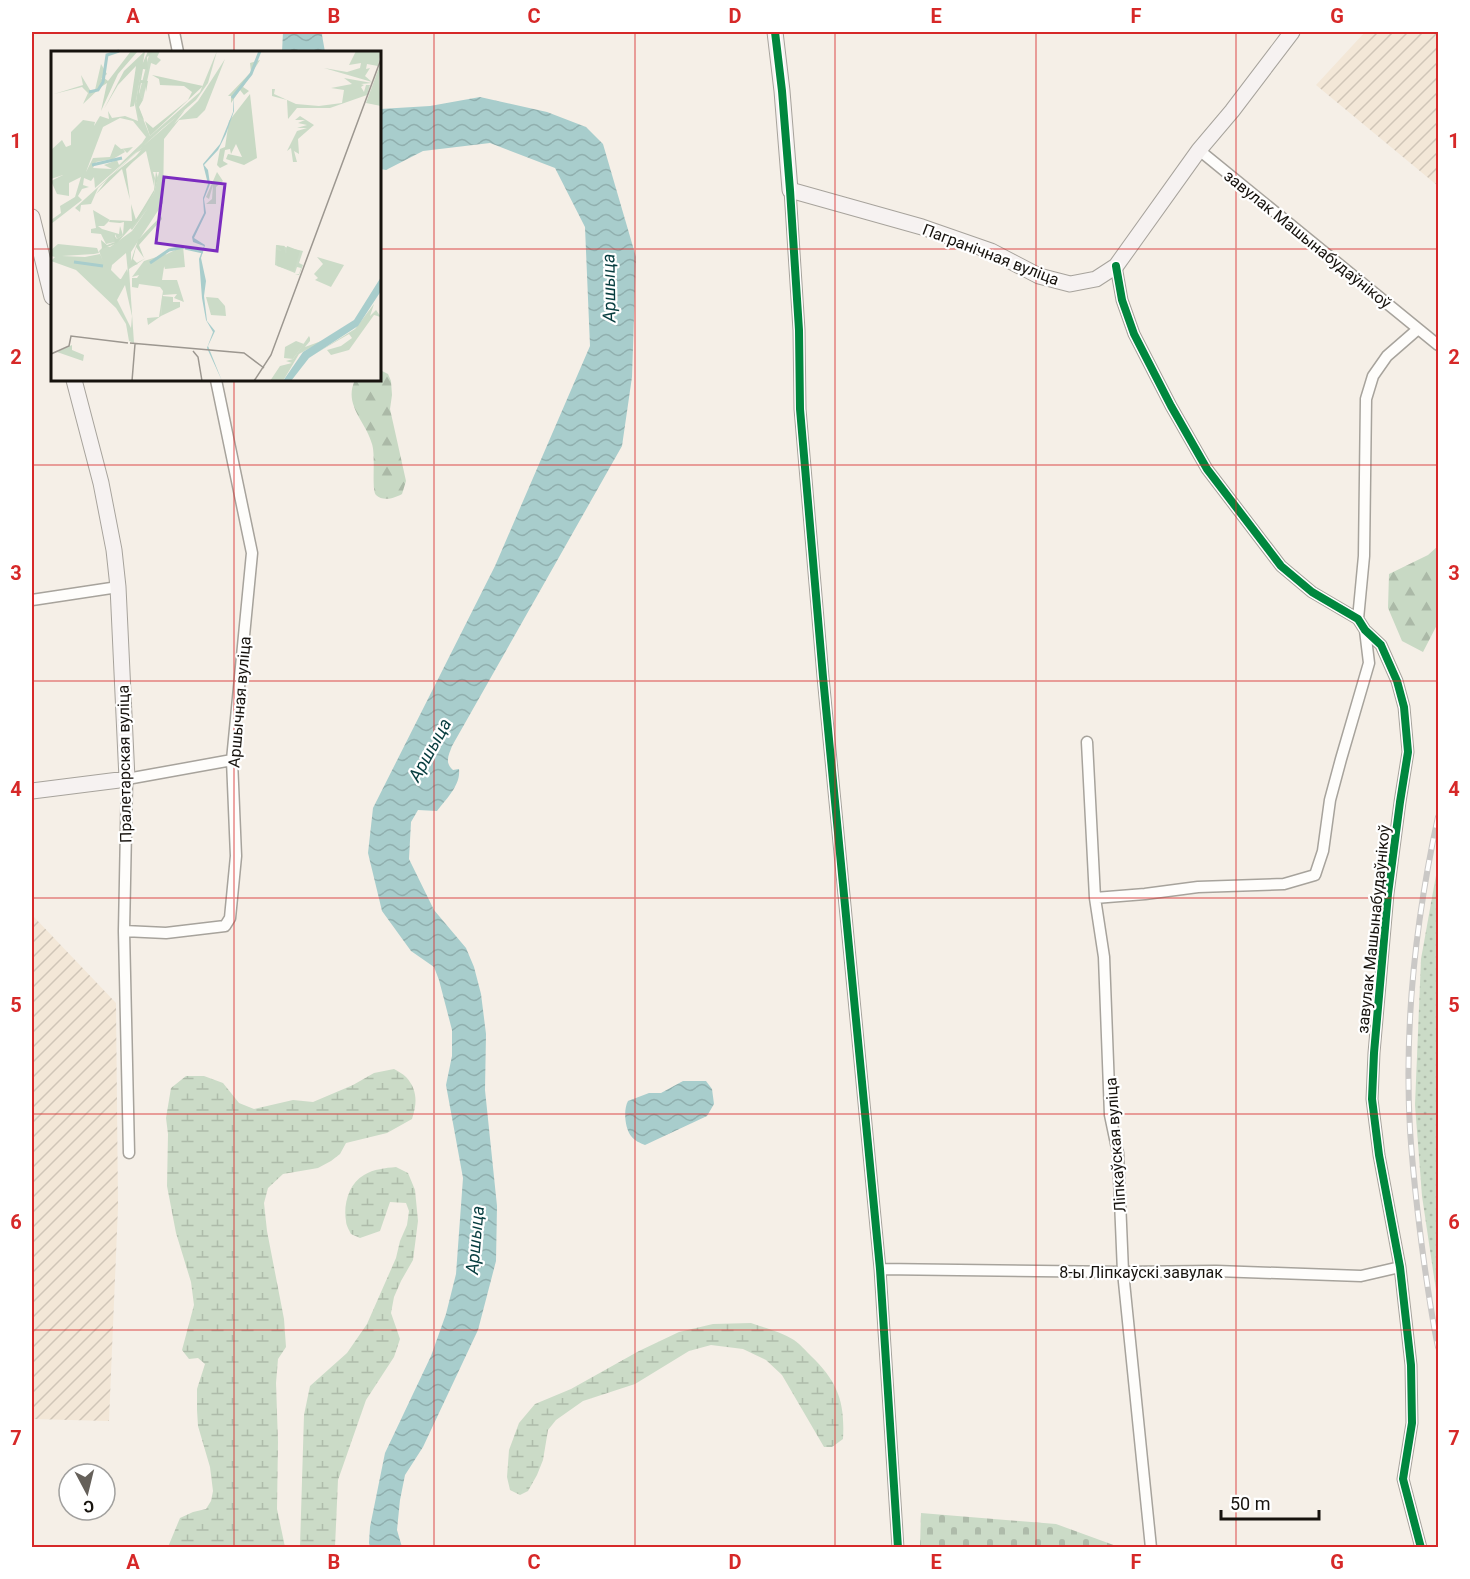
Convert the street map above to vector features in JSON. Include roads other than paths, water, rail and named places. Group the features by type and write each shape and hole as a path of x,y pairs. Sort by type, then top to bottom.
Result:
{"street":[{"path":"174,32 178,51"},
{"path":"775,32 790,190 799,330 801,420 823,677 880,1269 898,1548"},
{"name":"Пагранічная вуліца","path":"790,190 932,231 991,251 1039,276 1070,284 1096,279 1116,266 1199,150 1292,32"},
{"name":"завулак Машынабудаўнікоў","path":"1199,150 1438,345"},
{"path":"32,217 51,293"},
{"name":"завулак Машынабудаўнікоў","path":"1116,266 1122,300 1134,334 1207,469 1281,567 1312,592 1358,619 1365,630 1381,645 1397,681 1404,707 1408,752 1388,894 1372,1099 1379,1155 1400,1267 1411,1365 1412,1423 1403,1479 1421,1548"},
{"path":"1358,619 1364,556 1366,399 1373,376 1387,356 1418,329"},
{"name":"Пралетарская вуліца","path":"74,381 101,483 114,550 118,587 127,779 124,931 129,1153"},
{"name":"Аршычная вуліца","path":"124,931 166,933 225,927 230,918 236,856 232,760 252,553 216,381"},
{"path":"32,600 118,587"},
{"path":"1095,898 1198,887 1284,884 1315,875 1323,851 1330,800 1368,663 1365,630"},
{"name":"Ліпкаўская вуліца","path":"1087,742 1095,898 1104,957 1110,1115 1119,1153 1123,1272 1151,1548"},
{"path":"32,791 127,779 232,760"},
{"name":"8-ы Ліпкаўскі завулак","path":"880,1269 1216,1271 1361,1275 1400,1267"}],"water":[{"path":"283,32 323,32 325,51 282,51"},
{"name":"Аршыца","path":"480,97 547,112 586,127 603,144 636,257 632,377 622,446 452,746 448,761 453,770 459,769 458,781 437,811 418,810 411,822 409,859 434,910 466,948 481,994 486,1034 485,1090 497,1206 496,1261 478,1330 423,1447 405,1475 397,1530 402,1547 370,1547 370,1527 385,1453 431,1356 446,1314 456,1274 463,1178 446,1085 452,1056 452,1030 434,967 411,951 382,911 368,853 373,808 495,566 590,346 585,227 555,168 490,143 423,151 386,170 381,169 381,109 430,106"},
{"path":"683,1081 706,1081 712,1089 714,1104 707,1116 645,1145 639,1143 631,1136 626,1124 625,1114 628,1101 649,1093 661,1093"}],"railway":[{"path":"1438,817 1418,933 1410,1012 1409,1051 1411,1146 1429,1294 1438,1347"}]}
